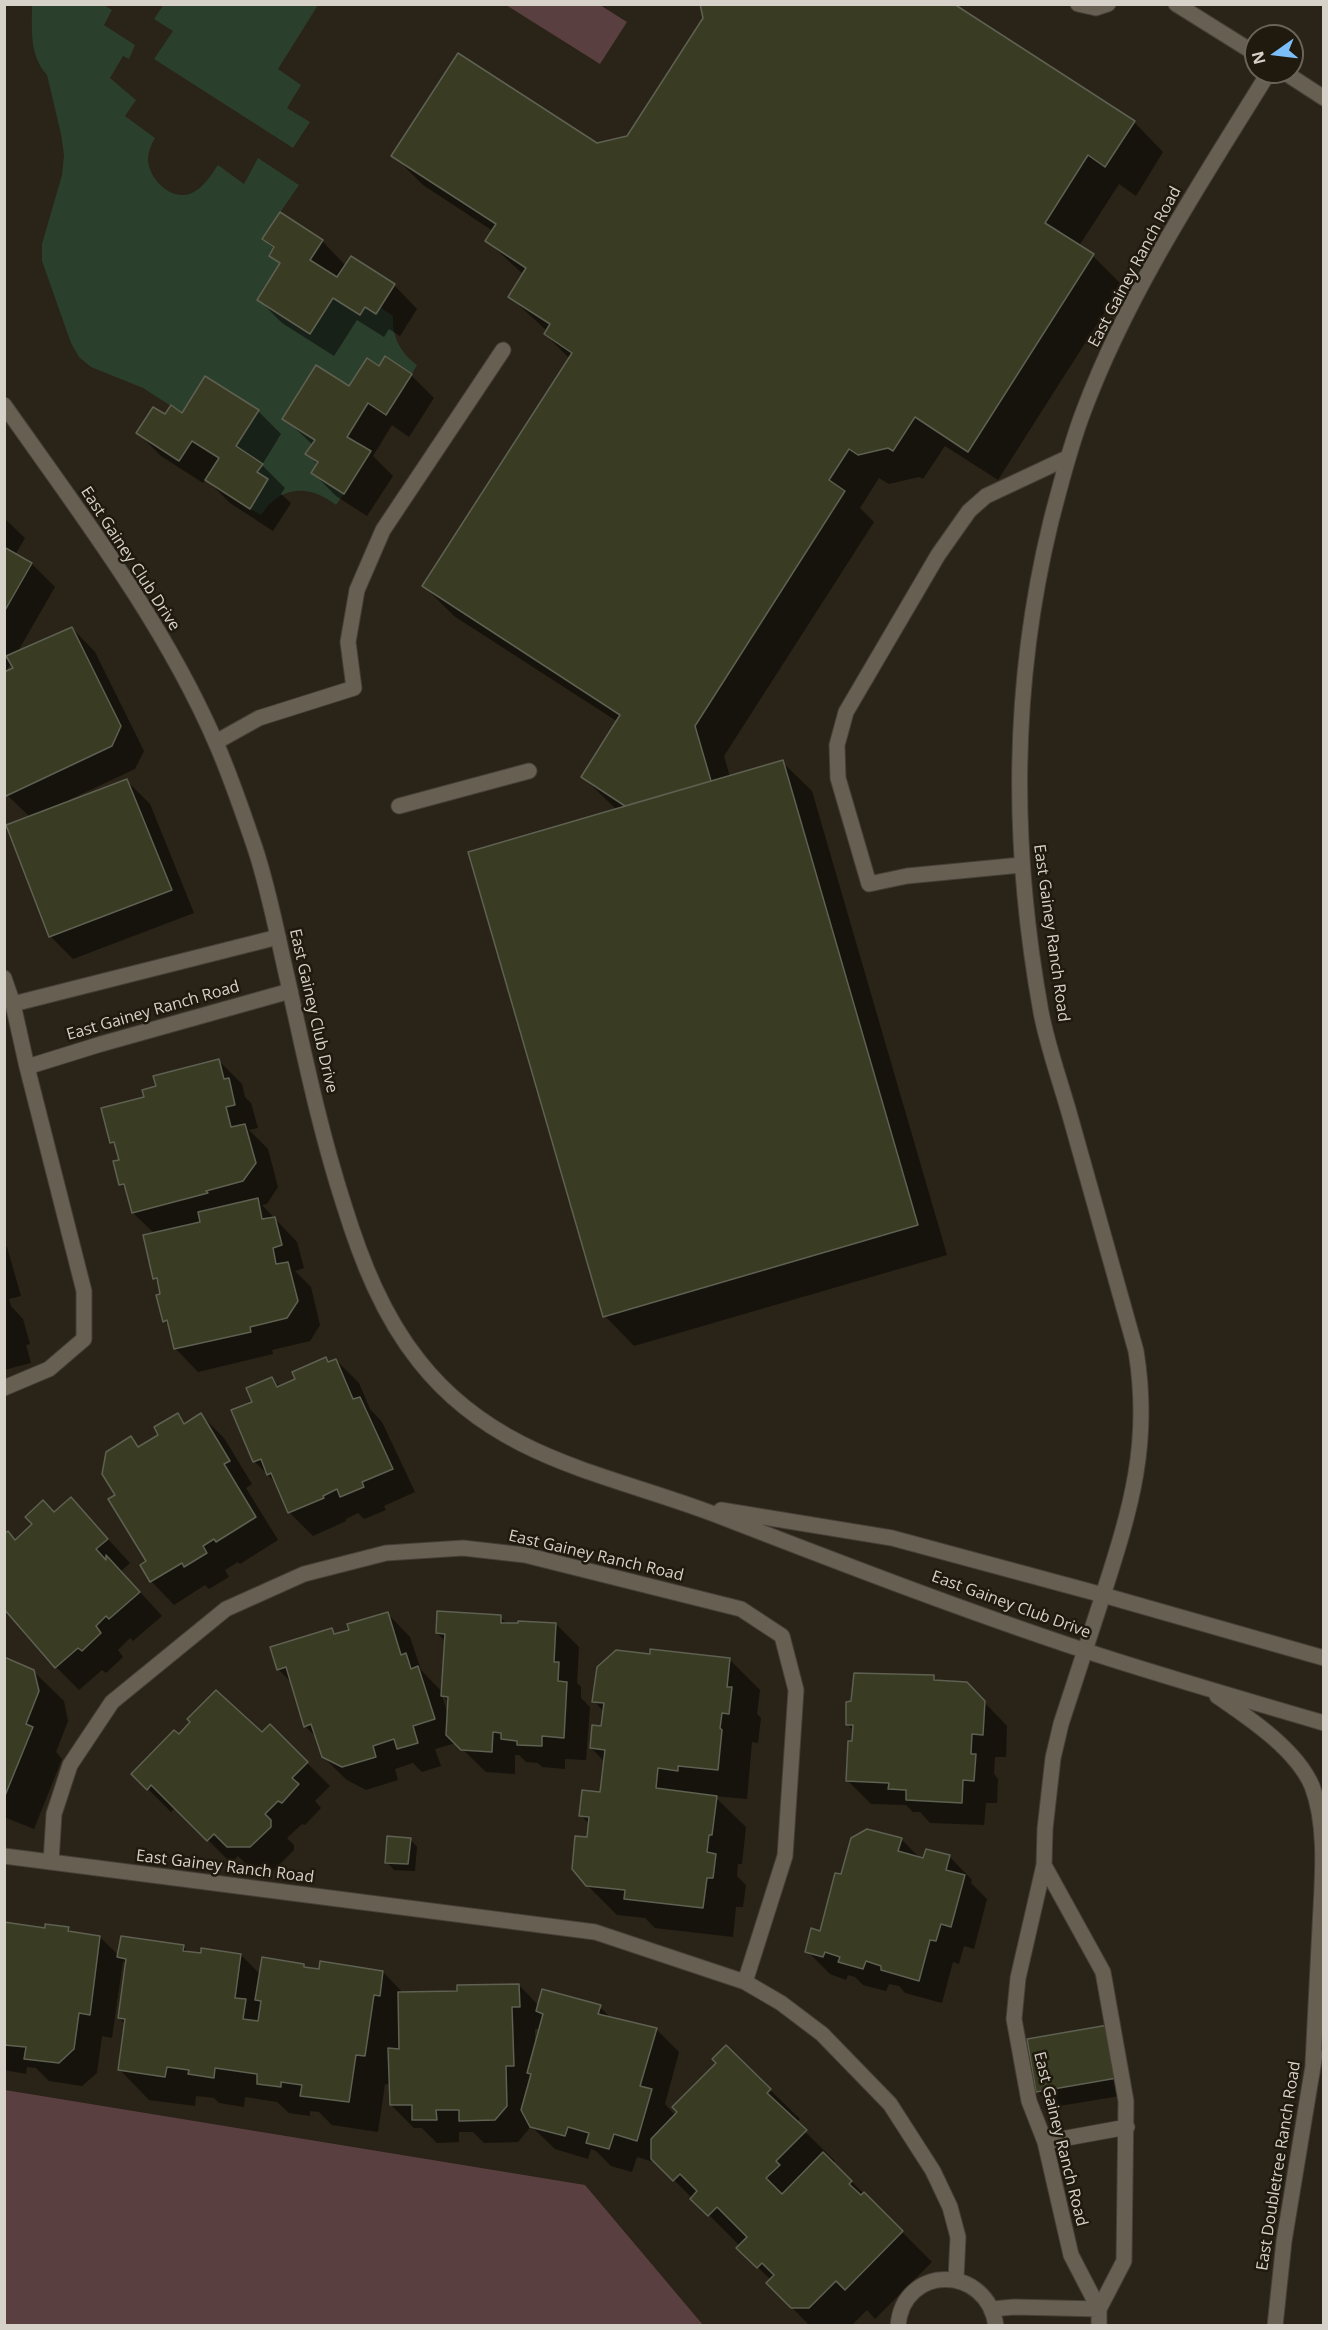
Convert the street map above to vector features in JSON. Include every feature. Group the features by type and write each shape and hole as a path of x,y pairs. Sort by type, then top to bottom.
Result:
{"street":[{"path":"1078,4 1096,8 1108,4"},
{"path":"1176,4 1244,46"},
{"name":"East Gainey Ranch Road","path":"1099,2325 1099,2309 1071,2255 1045,2142 1029,2102 1014,2019 1018,1978 1044,1865 1045,1829 1053,1758 1084,1650 1120,1540 1137,1474 1142,1428 1141,1385 1136,1351 1041,1014 1021,865 1018,776 1026,652 1043,555 1067,458 1103,363 1142,284 1262,84"},
{"path":"1302,84 1323,98"},
{"path":"216,742 259,718 354,688 348,642 357,590 383,530 503,350"},
{"name":"East Gainey Club Drive","path":"4,405 150,619 216,742 257,855 317,1111 356,1245 385,1307 419,1361 462,1406 507,1436 566,1465 691,1505 840,1563 1084,1650 1323,1723"},
{"path":"1021,865 907,876 869,884 838,778 837,745 846,711 938,555 969,511 986,496 1067,458"},
{"path":"399,806 529,771"},
{"path":"13,1004 278,937"},
{"path":"4,978 13,1004 84,1291 84,1340 49,1368 4,1388"},
{"name":"East Gainey Ranch Road","path":"27,1067 290,991"},
{"name":"East Gainey Club Drive","path":"691,1505 892,1538 1323,1658"},
{"name":"East Gainey Ranch Road","path":"51,1862 54,1814 70,1765 112,1702 226,1609 304,1574 386,1553 463,1548 525,1555 741,1609 782,1635 796,1689 785,1856 745,1982"},
{"path":"1204,1688 1246,1716 1282,1748 1306,1776 1318,1802 1322,1828 1323,1879 1313,2064"},
{"name":"East Gainey Ranch Road","path":"4,1856 595,1932 745,1982 781,2003 822,2034 890,2104 933,2171 950,2207 958,2237 956,2279"},
{"name":"East Gainey Ranch Road","path":"1044,1865 1103,1972 1126,2101 1124,2261 1099,2309"},
{"name":"East Doubletree Ranch Road","path":"1275,2325 1288,2218 1323,2013"},
{"path":"1045,2142 1127,2127"},
{"path":"898,2325 902,2307 912,2294 924,2284 940,2279 956,2279 972,2285 984,2295 992,2309 996,2325"},
{"path":"992,2309 1014,2307 1099,2309"}],"shaded area":[{"path":"164,4 318,5 278,69 301,85 287,108 310,122 293,148 154,59 173,31 154,19"},
{"path":"32,5 104,5 112,10 104,25 135,45 129,59 123,56 110,78 136,100 125,116 155,138 148,161 153,175 170,192 184,195 196,191 218,165 244,184 258,158 299,185 262,239 274,247 269,256 280,263 257,300 310,334 333,298 360,315 365,307 376,314 380,307 393,316 396,338 406,355 417,365 412,374 385,356 379,366 367,359 349,386 316,365 282,418 315,440 305,454 318,462 311,473 344,494 336,505 316,493 296,491 277,498 261,515 250,509 268,479 257,472 262,464 236,446 259,410 206,376 182,413 143,388 91,367 79,357 71,343 42,261 42,244 62,175 64,155 47,75 34,50"},
{"path":"506,5 600,5 627,22 600,64"},
{"path":"5,2090 585,2185 703,2325 5,2325"}],"building":[{"path":"700,4 954,4 1135,121 1105,167 1088,155 1045,223 1094,254 968,452 915,417 893,451 888,448 858,455 849,449 829,480 845,491 695,726 711,781 625,806 581,777 620,715 422,586 572,353 544,334 550,324 508,297 526,268 485,241 496,224 391,156 458,53 597,143 627,136 703,18"},
{"path":"280,212 323,240 310,260 337,277 351,256 395,284 376,314 365,307 360,315 333,298 310,334 257,300 280,263 269,256 274,247 262,239"},
{"path":"385,356 412,374 386,415 368,403 347,437 371,451 344,494 311,473 318,462 305,454 315,440 282,419 316,365 349,386 367,358 379,366"},
{"path":"205,376 259,410 236,446 263,464 257,472 268,479 250,509 205,480 219,458 192,441 179,461 136,433 153,407 165,414 171,405 182,413"},
{"path":"4,547 32,563 4,612"},
{"path":"72,627 121,726 112,746 6,796 4,792 4,672 13,668 6,656"},
{"path":"783,760 918,1225 603,1317 468,852"},
{"path":"127,779 172,890 49,937 6,825"},
{"path":"219,1059 224,1079 229,1078 235,1105 226,1107 231,1127 245,1124 256,1163 243,1181 206,1191 208,1193 132,1213 124,1184 119,1185 113,1161 119,1160 114,1142 110,1143 101,1108 144,1097 142,1090 156,1086 153,1076"},
{"path":"258,1198 262,1219 275,1217 282,1245 273,1248 276,1264 288,1262 298,1301 287,1318 250,1327 251,1332 174,1349 167,1320 163,1322 156,1295 160,1294 157,1278 153,1279 143,1235 200,1222 198,1212"},
{"path":"326,1357 328,1362 336,1359 353,1399 360,1397 393,1469 362,1482 364,1487 340,1497 337,1489 323,1496 324,1498 288,1513 271,1473 267,1475 261,1459 253,1462 231,1410 252,1402 246,1388 272,1377 277,1387 295,1379 292,1372"},
{"path":"178,1413 184,1424 201,1413 230,1461 224,1464 256,1517 216,1542 214,1539 203,1546 207,1553 184,1567 182,1563 150,1582 140,1565 146,1561 108,1499 115,1495 102,1474 106,1452 131,1436 138,1447 158,1435 154,1427"},
{"path":"71,1497 108,1539 96,1549 106,1560 106,1555 140,1592 109,1619 106,1616 96,1626 101,1633 82,1651 78,1648 55,1668 4,1609 4,1534 8,1531 15,1540 32,1524 25,1517 43,1500 54,1512"},
{"path":"437,1611 501,1615 501,1623 518,1623 518,1621 556,1623 554,1662 559,1662 558,1681 567,1682 564,1738 542,1736 542,1746 517,1745 517,1741 501,1739 501,1733 493,1732 492,1752 461,1750 446,1735 448,1697 441,1696 445,1634 436,1633"},
{"path":"388,1612 401,1655 406,1653 411,1669 418,1666 435,1719 413,1726 418,1743 397,1749 394,1739 373,1746 376,1757 342,1767 322,1757 311,1724 304,1727 286,1667 277,1670 270,1647 332,1628 334,1634 349,1630 347,1624"},
{"path":"650,1649 730,1658 727,1687 732,1687 729,1714 722,1713 718,1770 678,1766 678,1771 658,1768 656,1788 717,1796 712,1835 709,1835 707,1852 716,1854 713,1878 707,1878 703,1908 624,1899 625,1890 586,1886 572,1869 575,1836 587,1837 589,1817 579,1816 582,1790 600,1792 605,1750 590,1748 592,1725 601,1726 604,1703 592,1702 597,1667 616,1650 650,1654"},
{"path":"4,1657 34,1670 39,1691 26,1724 33,1727 4,1798"},
{"path":"854,1673 934,1675 934,1680 967,1682 985,1701 983,1735 972,1734 971,1754 976,1754 974,1781 963,1780 962,1803 906,1800 906,1790 888,1789 889,1783 846,1781 848,1741 852,1741 853,1725 846,1725 846,1702 851,1701"},
{"path":"216,1690 262,1732 270,1724 308,1762 292,1778 299,1784 282,1803 278,1801 265,1814 271,1820 271,1827 250,1847 227,1847 214,1834 207,1841 151,1785 147,1790 131,1774 174,1730 179,1734 190,1722 187,1719"},
{"path":"867,1829 902,1838 898,1851 923,1858 926,1849 950,1855 946,1870 965,1875 951,1927 941,1924 936,1941 930,1940 919,1981 881,1970 881,1966 866,1961 863,1969 838,1962 840,1957 825,1952 823,1957 805,1952 811,1928 820,1931 835,1873 841,1874 851,1838"},
{"path":"387,1836 411,1838 408,1864 385,1863"},
{"path":"4,1922 45,1928 45,1924 69,1927 68,1931 100,1936 90,2015 79,2013 74,2049 59,2063 24,2059 26,2047 4,2045"},
{"path":"121,1936 184,1945 183,1951 201,1953 201,1948 241,1954 235,1998 246,1999 243,2019 258,2021 261,2001 255,2000 262,1957 304,1964 304,1967 319,1969 320,1961 383,1971 380,1996 374,1995 365,2056 356,2055 349,2102 300,2096 302,2085 281,2082 281,2087 257,2084 257,2074 215,2068 214,2078 188,2074 189,2070 167,2067 165,2077 118,2070 125,2019 118,2018 126,1959 117,1957"},
{"path":"519,1984 520,2007 512,2007 514,2066 506,2066 507,2106 495,2120 459,2121 459,2110 436,2110 437,2120 412,2120 412,2105 390,2105 388,2048 399,2049 398,1992 457,1991 457,1985"},
{"path":"542,1989 601,2005 598,2014 657,2028 640,2086 652,2089 637,2141 614,2134 609,2149 586,2143 589,2133 568,2127 565,2136 530,2127 521,2110 531,2074 527,2073 543,2014 536,2011"},
{"path":"1108,2025 1117,2078 1036,2092 1027,2039"},
{"path":"726,2045 771,2089 767,2093 807,2130 776,2161 780,2165 766,2178 782,2194 823,2152 852,2181 849,2184 861,2195 864,2192 903,2231 845,2290 836,2281 809,2308 791,2308 766,2283 774,2275 762,2263 757,2268 736,2248 747,2237 717,2207 708,2216 690,2199 697,2191 680,2174 673,2181 651,2159 651,2139 677,2112 672,2107 716,2063 712,2059"}]}
